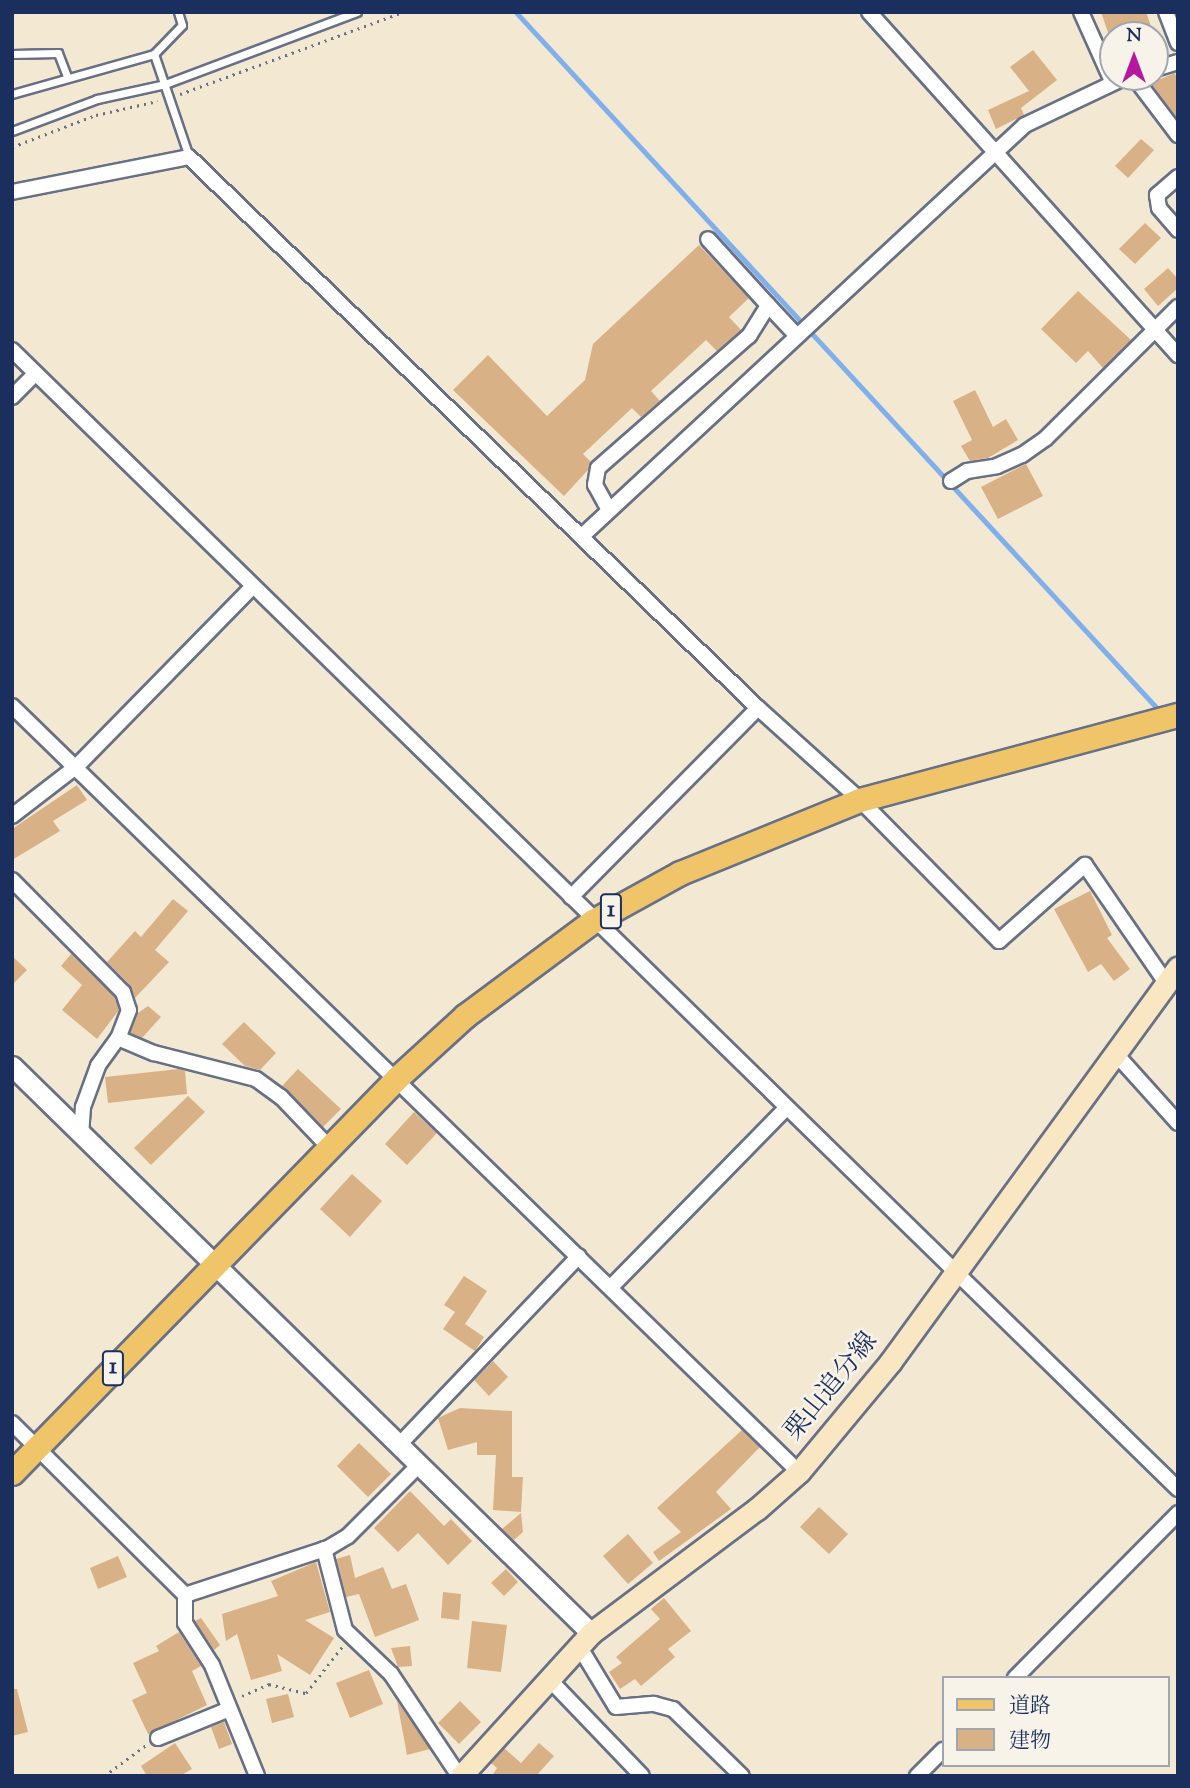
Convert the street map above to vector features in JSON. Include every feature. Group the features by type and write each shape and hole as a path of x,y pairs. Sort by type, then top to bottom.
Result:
{"main road":[{"name":"1","path":"12,1473 397,1078 465,1016 593,921 680,873 860,800 1176,716"},
{"name":"栗山追分線","path":"460,1776 585,1640 757,1509 799,1472 891,1361 1172,975"}],"street":[{"path":"869,12 1178,355"},
{"path":"1081,12 1099,44"},
{"path":"1167,12 1178,43"},
{"path":"582,536 993,152 1025,125 1099,89"},
{"path":"1145,91 1178,135"},
{"path":"12,192 189,157 758,708 860,800 999,942 1085,865 1172,975"},
{"path":"1178,177 1157,195 1159,208 1178,230"},
{"path":"708,239 797,336"},
{"path":"609,510 594,485 598,468 749,336 768,305"},
{"path":"951,481 967,471 997,466 1022,456 1078,410 1178,307"},
{"path":"12,350 593,921 1178,1489"},
{"path":"12,397 35,374"},
{"path":"12,816 76,766 252,587"},
{"path":"12,706 799,1472"},
{"path":"570,897 627,845 758,708"},
{"path":"13,884 123,992 129,1010 118,1038 98,1066 83,1107 80,1133"},
{"path":"118,1038 154,1053 256,1079 281,1097 329,1147"},
{"path":"1115,1053 1178,1123"},
{"path":"12,1066 418,1466 585,1640 616,1707 654,1704 673,1709 743,1776"},
{"path":"611,1287 786,1108"},
{"path":"398,1446 579,1256"},
{"path":"12,1423 185,1595 185,1623 212,1664 227,1710 257,1776"},
{"path":"185,1595 324,1549 348,1536 418,1466"},
{"path":"1017,1676 1178,1513"},
{"path":"324,1549 350,1637 391,1674 460,1776"},
{"path":"549,1679 642,1776"},
{"path":"158,1738 227,1710"},
{"path":"917,1776 942,1751"}],"lane":[{"path":"12,94 67,76 154,54 182,25 178,12"},
{"path":"12,131 97,99 165,84 357,12"},
{"path":"12,54 58,54 67,76"},
{"path":"154,54 189,157"}],"path":[{"path":"227,1710 244,1693 269,1684 306,1693 350,1637"},
{"path":"104,1776 158,1738"}],"building":[{"path":"1101,12 1146,12 1149,21 1104,21"},
{"path":"1033,50 1057,80 1021,108 1024,115 996,129 988,110 1029,91 1010,67"},
{"path":"1175,73 1178,82 1178,119 1157,91 1169,91 1169,76"},
{"path":"1141,139 1154,150 1128,178 1115,166"},
{"path":"1145,223 1161,238 1135,264 1119,249"},
{"path":"699,245 749,298 729,317 741,330 717,351 706,340 651,391 660,401 641,417 632,408 583,454 591,462 588,470 564,496 453,390 488,355 547,416 585,380 593,344"},
{"path":"1168,268 1178,279 1178,288 1158,306 1144,289"},
{"path":"1078,291 1131,340 1103,368 1088,351 1076,363 1041,329"},
{"path":"975,390 993,427 1006,419 1018,440 988,458 970,461 961,446 972,440 953,401"},
{"path":"1026,464 1043,496 998,519 981,487"},
{"path":"77,785 87,800 53,821 60,831 12,860 12,829"},
{"path":"1090,891 1112,935 1107,938 1130,969 1114,981 1101,964 1088,972 1054,909"},
{"path":"173,899 188,911 155,950 169,962 135,998 130,985 107,962 135,931 141,937"},
{"path":"71,954 115,997 119,1010 97,1039 62,1010 82,985 61,966"},
{"path":"12,956 27,970 12,985"},
{"path":"148,1006 161,1017 142,1038 130,1033 138,1013"},
{"path":"244,1022 276,1053 260,1070 245,1066 222,1044"},
{"path":"179,1069 185,1071 187,1094 108,1103 105,1077"},
{"path":"298,1069 341,1109 323,1127 282,1086"},
{"path":"188,1096 205,1112 151,1165 134,1148"},
{"path":"414,1112 437,1133 407,1165 385,1144"},
{"path":"352,1174 382,1201 350,1237 320,1209"},
{"path":"464,1276 487,1291 465,1324 484,1337 475,1351 443,1329 455,1312 444,1305"},
{"path":"493,1361 508,1377 489,1396 474,1380"},
{"path":"460,1408 512,1411 512,1477 523,1477 521,1512 493,1510 496,1455 477,1455 477,1442 448,1450 438,1418"},
{"path":"742,1430 760,1447 716,1492 731,1509 659,1561 653,1552 681,1532 657,1508"},
{"path":"359,1443 391,1474 368,1497 337,1466"},
{"path":"410,1491 444,1526 451,1519 472,1541 448,1565 418,1533 398,1552 374,1528"},
{"path":"819,1507 848,1534 829,1554 800,1527"},
{"path":"521,1513 523,1532 514,1540 502,1529"},
{"path":"628,1534 653,1563 628,1584 603,1556"},
{"path":"350,1555 355,1578 383,1567 392,1589 406,1584 419,1620 375,1637 359,1594 346,1597 336,1559"},
{"path":"118,1556 127,1577 98,1589 90,1568"},
{"path":"316,1562 330,1612 305,1620 334,1638 310,1675 277,1654 282,1671 251,1680 237,1634 226,1641 222,1614 278,1596 271,1581"},
{"path":"506,1569 518,1582 504,1596 491,1583"},
{"path":"443,1592 461,1594 459,1620 441,1618"},
{"path":"664,1598 691,1631 668,1649 675,1657 641,1686 635,1679 620,1689 609,1672 622,1663 616,1657 660,1619 651,1609"},
{"path":"201,1618 220,1645 214,1650 195,1621"},
{"path":"472,1621 507,1625 501,1672 467,1668"},
{"path":"179,1632 201,1666 192,1671 207,1705 148,1734 132,1700 147,1693 133,1663 159,1651 156,1646"},
{"path":"410,1646 412,1666 398,1667 391,1648"},
{"path":"369,1670 383,1704 350,1718 336,1683"},
{"path":"12,1689 17,1689 28,1732 12,1736"},
{"path":"288,1694 294,1717 272,1723 266,1699"},
{"path":"397,1701 430,1749 407,1755"},
{"path":"460,1701 481,1722 459,1744 438,1723"},
{"path":"224,1722 232,1744 219,1749 211,1727"},
{"path":"175,1743 192,1769 180,1776 147,1776 141,1766"},
{"path":"539,1743 554,1756 536,1776 492,1776 497,1768 491,1763 504,1748 521,1763"}],"waterway":[{"path":"516,12 1160,711"}]}
